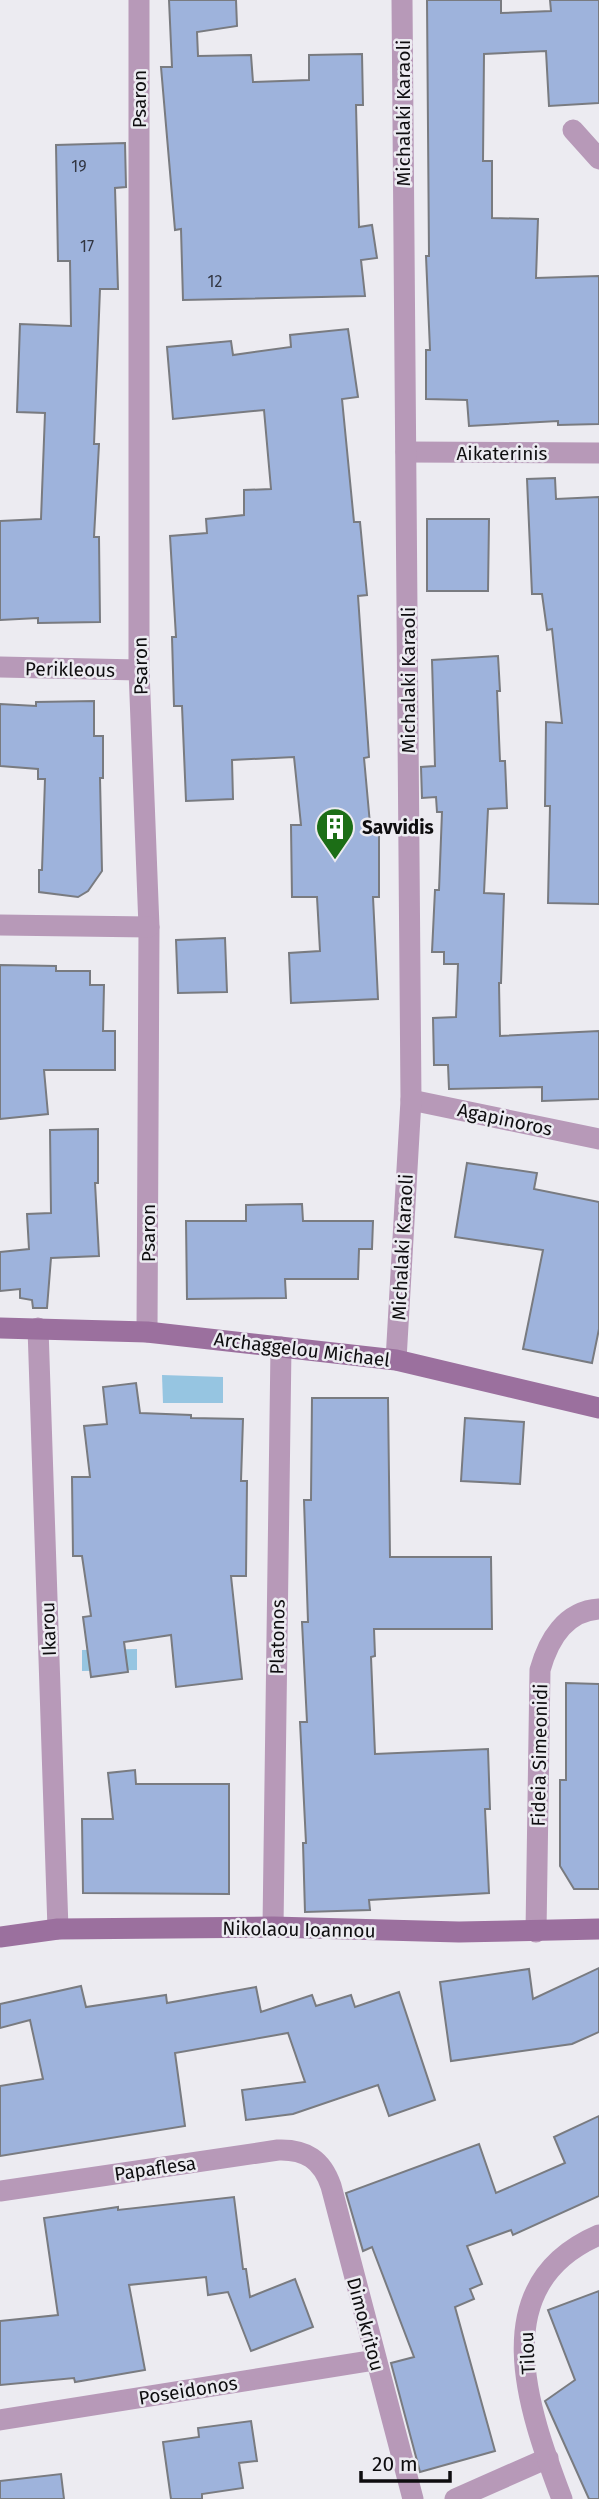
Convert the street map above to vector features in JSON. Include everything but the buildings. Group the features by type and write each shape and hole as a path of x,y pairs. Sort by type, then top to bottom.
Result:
{"street":[{"name":"Psaron","path":"139,0 139,670 149,927 147,1332"},
{"name":"Michalaki Karaoli","path":"396,1360 411,1100 402,0"},
{"path":"573,130 599,159"},
{"name":"Aikaterinis","path":"406,452 599,453"},
{"name":"Perikleous","path":"0,667 139,670"},
{"path":"0,925 149,927"},
{"name":"Agapinoros","path":"411,1100 599,1139"},
{"name":"Archaggelou Michael","path":"0,1328 147,1332 396,1360 599,1408"},
{"name":"Ikarou","path":"38,1328 58,1929"},
{"name":"Platonos","path":"273,1927 281,1347"},
{"name":"Fideia Simeonidi","path":"536,1932 540,1670 545,1652 557,1632 571,1619 599,1609"},
{"name":"Nikolaou Ioannou","path":"0,1937 58,1929 273,1927 458,1932 599,1929"},
{"name":"Papaflesa","path":"0,2191 278,2150 310,2155"},
{"name":"Dimokritou","path":"310,2155 319,2162 331,2186 413,2499"},
{"name":"Tilou","path":"562,2499 529,2391 524,2338 527,2309 544,2276 559,2260 599,2235"},
{"name":"Poseidonos","path":"0,2420 375,2360"},
{"path":"454,2499 548,2458"}],"water":[{"path":"162,1375 223,1377 223,1403 163,1403"},
{"path":"137,1649 137,1670 82,1671 82,1650"}],"place":[{"name":"Savvidis","path":"335,861"}]}
